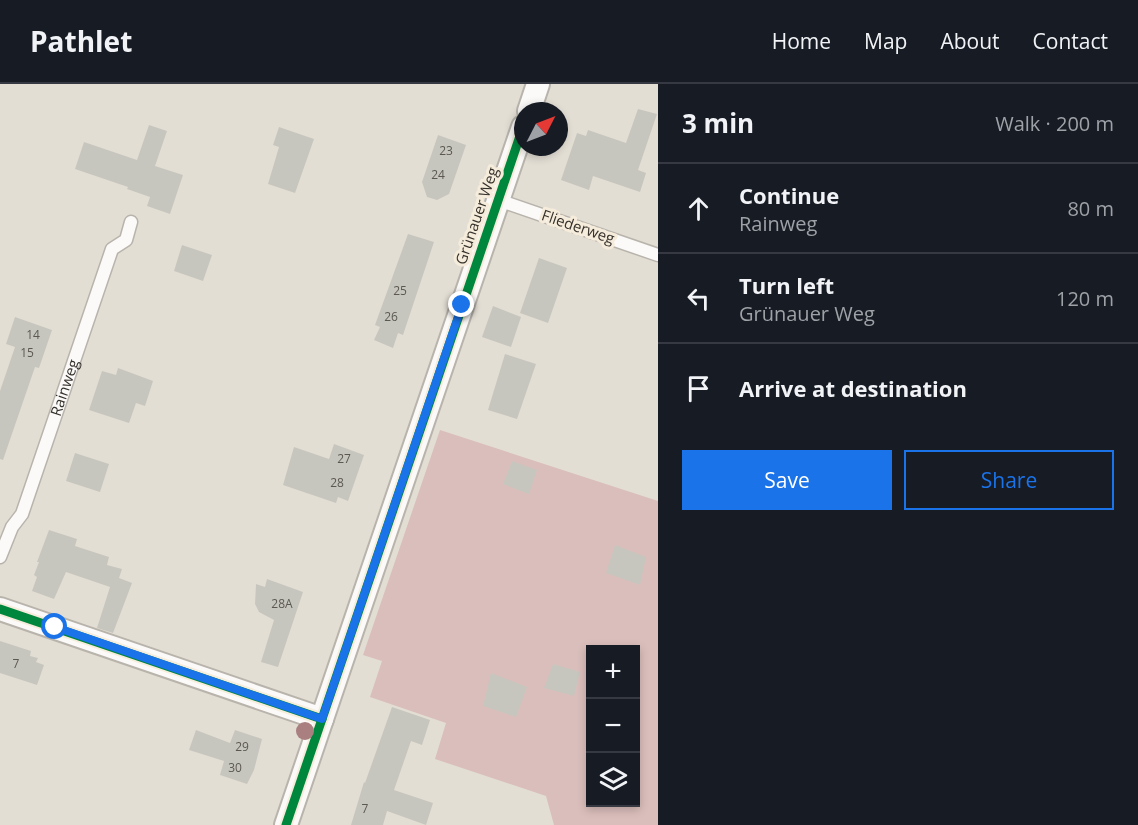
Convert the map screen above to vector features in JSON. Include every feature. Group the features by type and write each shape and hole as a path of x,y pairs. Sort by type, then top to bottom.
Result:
{"street":[{"path":"532,102 538,84"},
{"name":"Grünauer Weg","path":"285,825 514,154"},
{"path":"0,609 322,719"}],"lane":[{"name":"Fliederweg","path":"498,200 658,255"},
{"name":"Rainweg","path":"0,557 12,527 22,514 112,249 126,240 132,222"}],"shaded area":[{"path":"440,430 658,501 658,825 554,825 546,796 435,759 446,723 370,697 382,661 363,655"}],"building":[{"path":"638,109 657,114 638,170 646,173 640,192 593,176 589,190 561,180 577,133 586,136 588,130 626,143"},
{"path":"149,125 167,131 155,166 183,175 170,214 147,206 150,197 75,169 84,142 137,160"},
{"path":"279,127 314,139 295,193 268,184 279,147 273,145"},
{"path":"438,135 466,145 449,194 437,200 427,197 422,182"},
{"path":"408,234 434,242 403,335 398,333 393,348 374,340 380,327 375,325"},
{"path":"182,245 212,255 203,281 174,271"},
{"path":"539,258 567,268 548,323 520,313"},
{"path":"493,306 521,317 511,347 482,337"},
{"path":"15,317 52,330 39,368 35,367 3,460 0,459 0,391 15,347 6,344"},
{"path":"505,354 536,364 517,419 488,410"},
{"path":"118,368 153,381 145,406 136,403 129,423 89,410 102,371 116,375"},
{"path":"334,444 364,455 348,501 338,497 336,503 283,485 294,447 329,459"},
{"path":"75,453 109,464 100,492 66,481"},
{"path":"512,461 537,470 529,494 503,484"},
{"path":"49,530 77,539 75,546 109,557 107,565 122,569 119,578 132,583 113,633 97,628 110,587 66,572 54,599 32,591 37,577 34,575 39,562 37,562"},
{"path":"615,545 646,557 640,585 606,573"},
{"path":"267,579 303,592 278,667 261,662 274,620 259,612 255,604 256,584 265,587"},
{"path":"0,641 31,651 30,656 38,658 36,662 44,665 37,685 0,673"},
{"path":"553,664 580,672 574,696 544,688"},
{"path":"491,673 527,687 516,717 483,706"},
{"path":"392,707 430,720 422,745 411,741 394,790 433,803 426,825 387,811 383,825 351,825 364,782"},
{"path":"196,730 230,743 235,730 262,739 254,770 247,784 220,775 224,761 189,750"}],"cycle path":[{"path":"286,825 514,154"},
{"path":"0,609 322,719"}],"route":[{"path":"55,627 322,719 462,305"}]}
